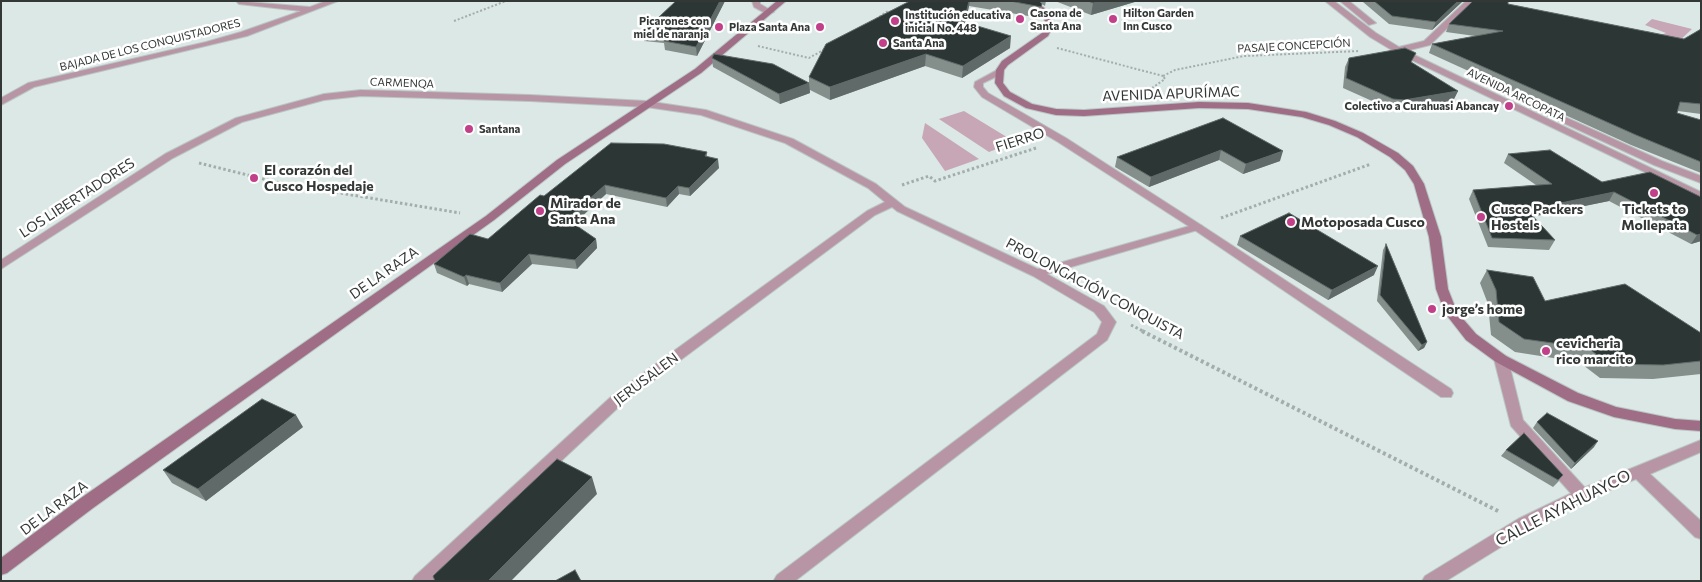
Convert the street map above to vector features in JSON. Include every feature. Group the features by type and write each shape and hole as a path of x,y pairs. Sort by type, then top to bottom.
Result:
{"main road":[{"name":"DE LA RAZA","path":"1,568 87,503 490,218 561,162 698,70 782,1"},
{"path":"999,72 1005,63 1045,34 1050,24 1044,13 1030,1"},
{"name":"AVENIDA APURÍMAC","path":"999,72 999,82 1007,94 1029,106 1056,112 1199,105 1248,106 1303,114 1332,123 1360,135 1394,155 1409,168 1419,184 1435,237 1442,289 1451,313 1471,337 1501,359 1573,397 1614,412 1675,424 1701,426"}],"street":[{"name":"BAJADA DE LOS CONQUISTADORES","path":"1,102 31,85 208,44 313,10 334,1"},
{"path":"756,1 757,5 770,12"},
{"name":"AVENIDA ARCOPATA","path":"1330,1 1373,35 1398,50 1701,196"},
{"name":"AVENIDA ARCOPATA","path":"1344,1 1387,35 1408,48 1574,125 1701,180"},
{"path":"1398,50 1427,43 1471,1"},
{"path":"239,2 313,10"},
{"path":"999,72 979,82 978,88 985,95 1062,140 1197,227 1446,393"},
{"name":"CARMENQA","path":"169,156 239,120 324,97 361,93 530,98 646,104"},
{"name":"PROLONGACIÓN CONQUISTA","path":"646,104 703,112 789,141 872,186 891,203 1037,273 1099,309"},
{"name":"LOS LIBERTADORES","path":"1,265 169,156"},
{"name":"JERUSALEN","path":"422,581 618,399 871,213 891,203"},
{"path":"1037,273 1197,227"},
{"path":"783,580 1102,337 1109,322 1099,309"},
{"path":"1501,359 1516,422 1582,495"},
{"name":"CALLE AYAHUAYCO","path":"1431,581 1524,524 1582,495 1701,446"},
{"path":"1637,471 1701,532"}],"path":[{"path":"454,21 506,1"},
{"path":"874,20 888,11"},
{"path":"734,39 808,58 831,46"},
{"name":"PASAJE CONCEPCIÓN","path":"1126,110 1132,101 1165,79 1163,76 1175,70 1244,56 1398,50"},
{"name":"FIERRO","path":"891,203 903,199 891,189 929,176 935,181 1062,140"},
{"path":"1197,227 1394,155"},
{"path":"169,156 280,182 490,218"},
{"name":"PROLONGACIÓN CONQUISTA","path":"1099,309 1524,524"}],"shaded area":[{"path":"1652,19 1692,29 1677,43 1643,34 1647,31 1661,35 1666,33 1645,25"},
{"path":"964,111 1015,142 989,152 939,119"},
{"path":"925,123 979,159 945,171 922,138"}],"building":[{"path":"676,1 720,1 696,47 664,41 669,35 643,32"},
{"path":"910,1 969,1 964,22 1011,36 963,66 926,54 830,87 809,77 826,44"},
{"path":"1010,1 1039,1 1042,4 1041,7"},
{"path":"1374,1 1458,1 1436,22 1392,16"},
{"path":"1473,1 1508,1 1508,4 1684,39 1701,29 1701,104 1680,102 1677,113 1701,120 1701,162 1432,44 1503,31 1449,24"},
{"path":"1405,48 1416,53 1411,62 1458,91 1404,100 1393,99 1346,78 1349,58"},
{"path":"714,54 773,64 809,83 779,94 712,58"},
{"path":"1223,118 1283,151 1246,164 1221,150 1151,177 1117,157"},
{"path":"611,143 664,144 707,152 705,156 718,159 689,188 678,186 666,198 605,185 567,219 596,239 575,260 529,254 500,283 466,275 464,277 434,264 470,234 488,239 540,195 544,196"},
{"path":"1550,150 1602,182 1650,172 1701,197 1701,234 1697,235 1614,192 1527,210 1555,240 1492,238 1473,190 1552,184 1508,154"},
{"path":"1289,213 1378,266 1332,290 1240,236"},
{"path":"1386,244 1427,342 1422,345 1380,295"},
{"path":"1487,270 1533,277 1545,301 1625,284 1701,333 1701,361 1663,365 1609,364 1588,348 1524,339 1499,322 1496,290"},
{"path":"262,399 296,415 198,489 163,470"},
{"path":"1547,413 1598,441 1575,463 1537,422"},
{"path":"1524,433 1563,475 1558,480 1506,450"},
{"path":"557,459 592,477 488,581 435,581 433,576"},
{"path":"575,570 581,581 555,581"}],"place":[{"name":"Casona de Santa Ana","path":"1020,19"},
{"name":"Hilton Garden Inn Cusco","path":"1113,19"},
{"name":"Institución educativa inicial No. 448","path":"895,21"},
{"name":"Picarones con miel de naranja","path":"719,27"},
{"name":"Plaza Santa Ana","path":"820,27"},
{"name":"Santa Ana","path":"883,43"},
{"name":"Colectivo a Curahuasi Abancay","path":"1509,106"},
{"name":"Santana","path":"469,129"},
{"name":"El corazón del Cusco Hospedaje","path":"254,178"},
{"name":"Tickets to Mollepata","path":"1654,193"},
{"name":"Mirador de Santa Ana","path":"540,211"},
{"name":"Cusco Packers Hostels","path":"1481,217"},
{"name":"Motoposada Cusco","path":"1291,222"},
{"name":"jorge’s home","path":"1432,309"},
{"name":"cevicheria rico marcito","path":"1546,351"}]}
